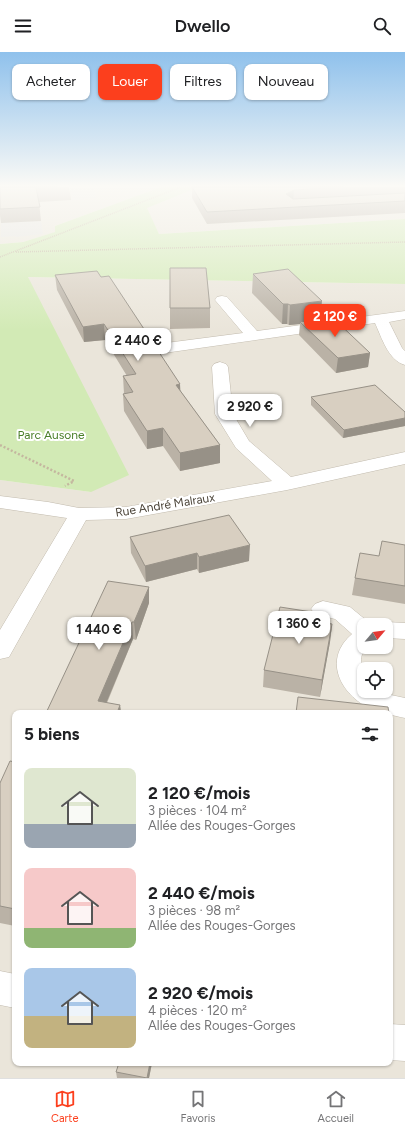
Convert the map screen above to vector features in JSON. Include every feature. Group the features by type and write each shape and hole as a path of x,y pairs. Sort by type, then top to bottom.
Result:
{"street":[{"path":"222,300 254,336"},
{"path":"143,351 405,315"},
{"path":"380,319 395,350 405,360"},
{"path":"220,367 224,414 242,444 287,484"},
{"name":"Rue André Malraux","path":"0,502 48,508 79,514 126,513 287,484 405,458"},
{"path":"0,651 79,514"},
{"path":"323,610 342,612 357,625"},
{"path":"393,630 405,631"},
{"path":"357,642 349,652 347,664 351,677 361,689 375,699 393,706 405,708"},
{"path":"0,988 12,990"},
{"path":"393,1042 405,1043"}],"path":[{"path":"0,257 60,235"},
{"path":"16,252 405,242"},
{"path":"0,445 74,481 57,491 48,508"}],"shaded area":[{"path":"0,235 46,235 23,242 0,244"},
{"path":"1,235 35,235 16,237 1,237"},
{"path":"28,277 405,284 405,1078 0,1078 0,480 91,492"}],"green space":[{"name":"Parc Ausone","path":"46,235 405,235 405,284 28,277 129,475 91,492 0,480 0,244 23,242"}],"building":[{"path":"170,268 206,268 210,308 170,308"},
{"path":"288,269 322,301 290,305 283,304 253,274"},
{"path":"97,271 101,277 109,276 144,329 136,331 133,336 142,341 151,340 180,384 176,385 220,445 180,453 163,428 147,431 123,394 133,392 123,376 136,374 104,324 83,327 55,275"},
{"path":"332,317 370,353 338,358 300,322"},
{"path":"375,385 405,412 405,418 344,430 311,397"},
{"path":"229,515 250,545 199,557 197,553 145,566 130,537"},
{"path":"382,541 405,545 405,586 355,578 360,553 379,556"},
{"path":"108,581 149,587 134,622 132,622 98,701 120,705 118,710 47,710"},
{"path":"280,607 312,612 310,621 332,624 322,680 264,670"},
{"path":"298,697 388,707 388,710 296,710"},
{"path":"10,761 12,761 12,908 0,906 0,783"},
{"path":"118,1066 149,1066 147,1078 116,1072"}]}
